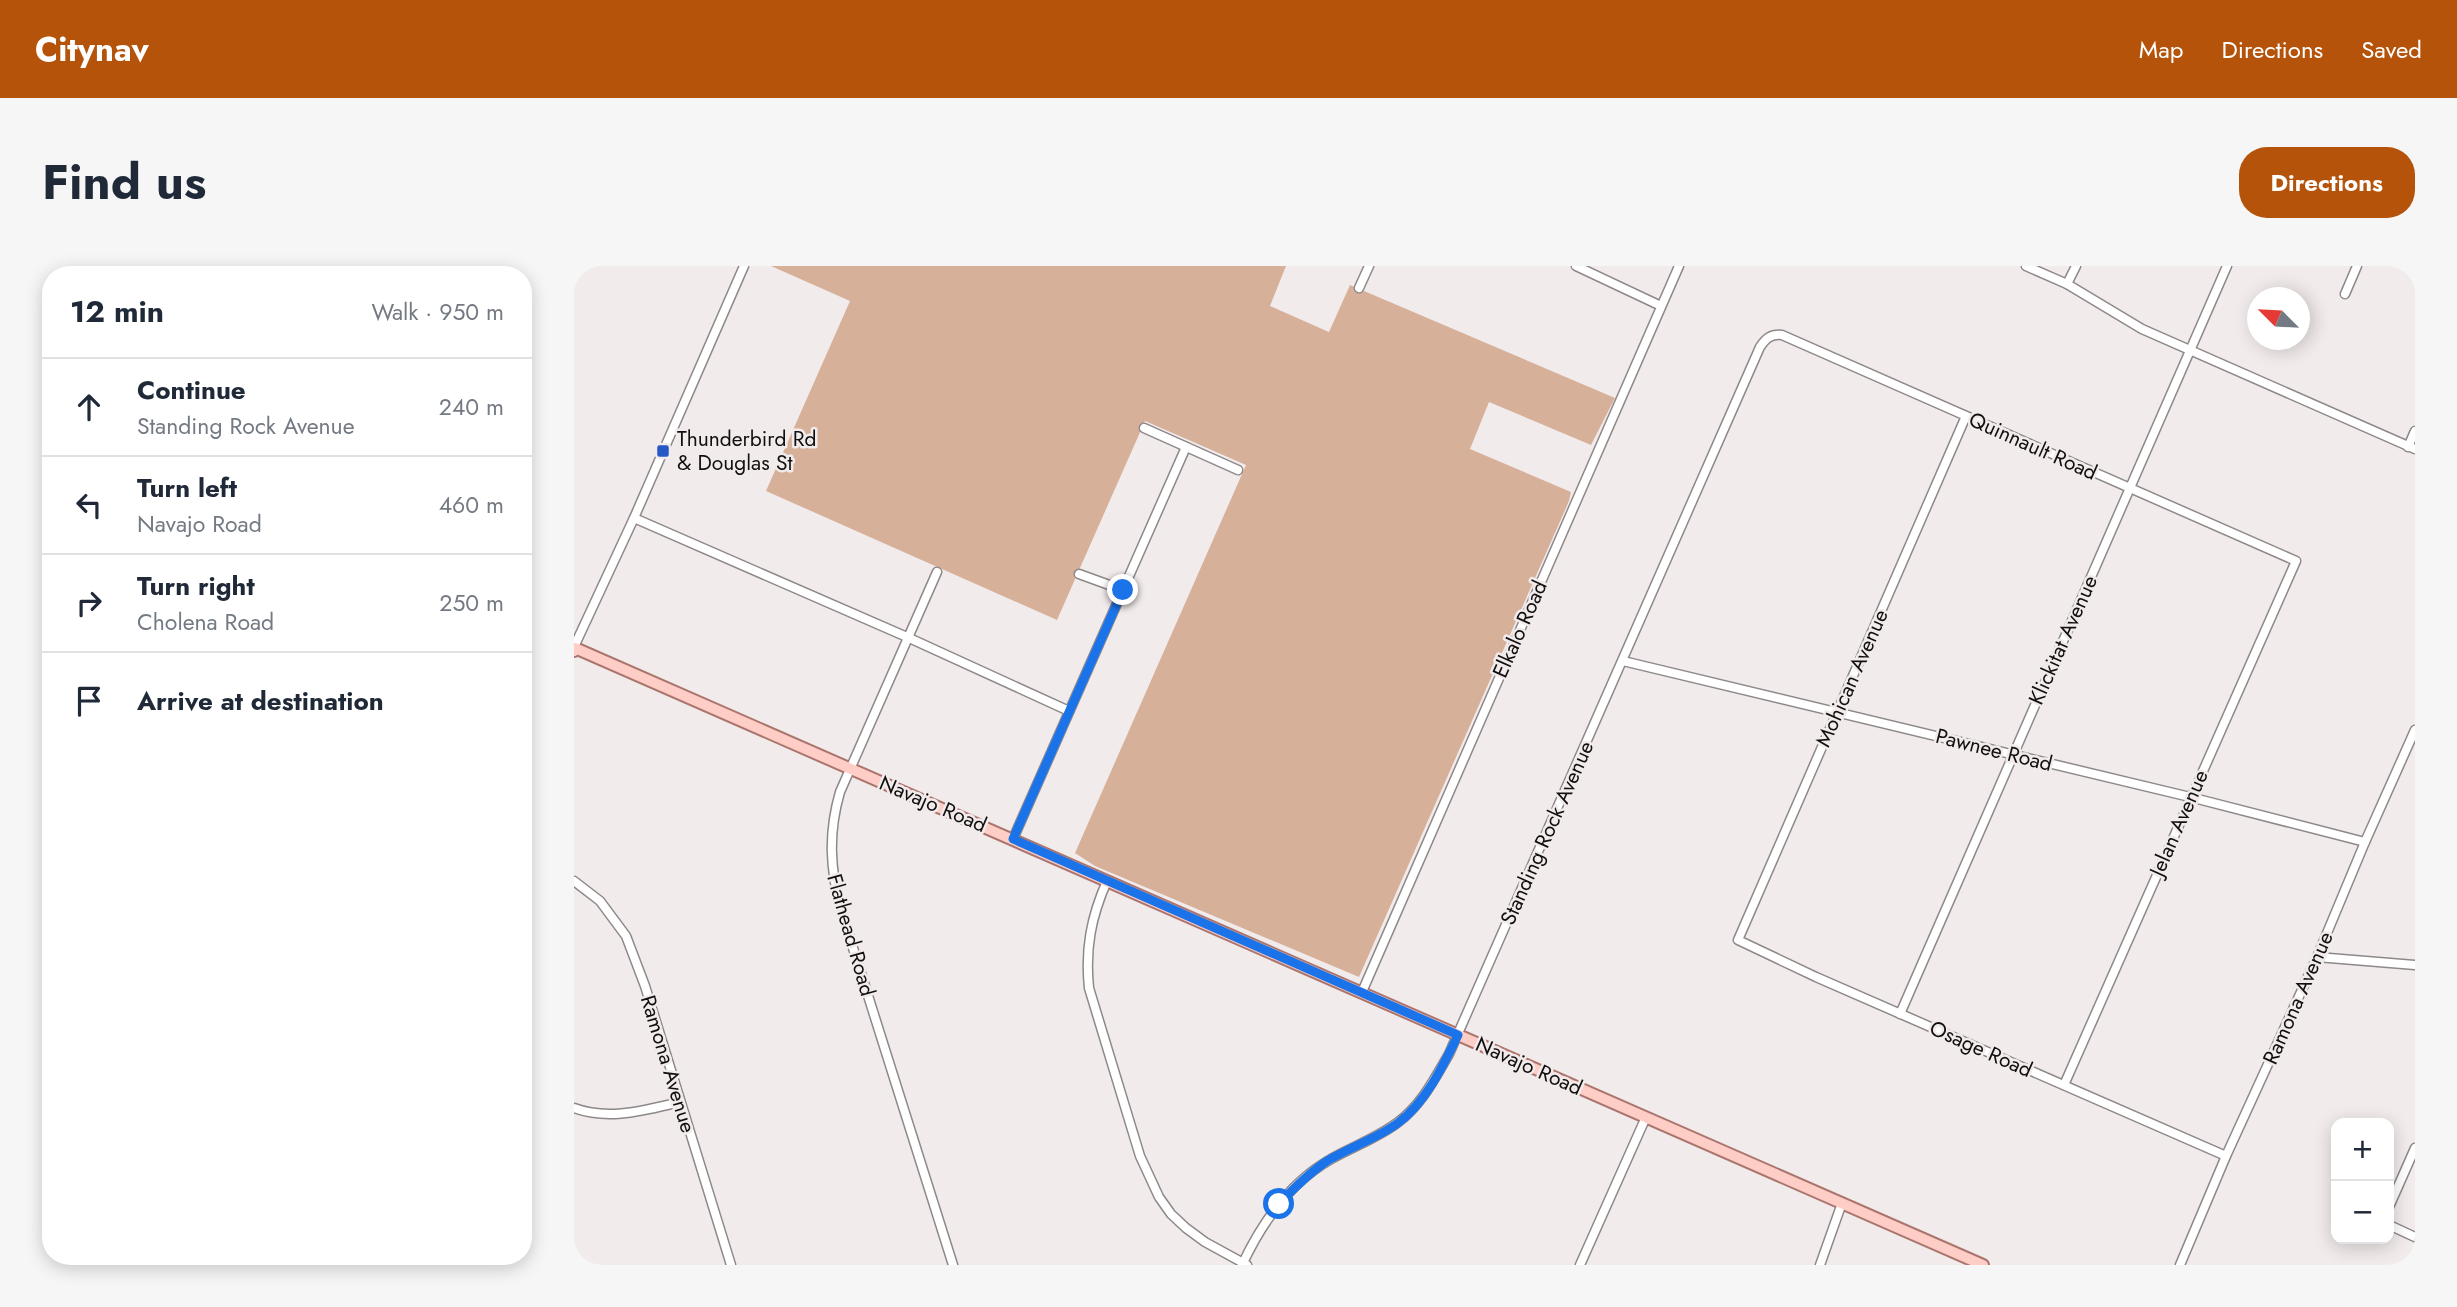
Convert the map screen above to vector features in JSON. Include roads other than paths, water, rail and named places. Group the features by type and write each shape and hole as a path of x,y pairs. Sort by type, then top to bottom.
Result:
{"main road":[{"name":"Navajo Road","path":"574,649 1983,1265"}],"street":[{"path":"574,649 744,266"},
{"path":"1359,288 1369,266"},
{"path":"1576,266 1661,306"},
{"name":"Elkalo Road","path":"1362,992 1679,266"},
{"path":"2026,266 2067,284 2126,321 2412,448 2415,431"},
{"path":"2067,284 2076,266"},
{"name":"Klickitat Avenue","path":"1900,1014 2227,266"},
{"path":"2345,294 2357,266"},
{"name":"Quinnault Road","path":"1770,336 1782,335 2296,561"},
{"name":"Standing Rock Avenue","path":"1244,1264 1264,1223 1298,1183 1329,1160 1398,1123 1431,1085 1458,1035 1760,347 1770,336"},
{"name":"Mohican Avenue","path":"1738,940 1966,416"},
{"path":"1144,428 1238,470"},
{"path":"1013,839 1186,447"},
{"path":"634,517 1069,711"},
{"name":"Jelan Avenue","path":"2064,1085 2296,561"},
{"name":"Flathead Road","path":"937,572 849,768 835,807 831,837 835,888 953,1265"},
{"path":"1079,574 1123,590"},
{"name":"Pawnee Road","path":"1622,661 2190,797 2365,842"},
{"name":"Ramona Avenue","path":"2180,1265 2415,730"},
{"name":"Ramona Avenue","path":"574,881 600,901 626,936 645,986 731,1265"},
{"path":"1107,881 1092,919 1087,942 1089,988 1140,1156 1159,1197 1171,1214 1205,1242 1244,1264"},
{"name":"Osage Road","path":"1738,940 2226,1156"},
{"path":"2317,957 2415,965"},
{"path":"574,1108 626,1115 680,1102"},
{"path":"1580,1265 1646,1117"},
{"path":"2394,1196 2415,1148"},
{"path":"1819,1265 1842,1203"},
{"path":"2394,1226 2415,1237"}],"place":[{"name":"Thunderbird Rd & Douglas St","path":"663,451"}]}
